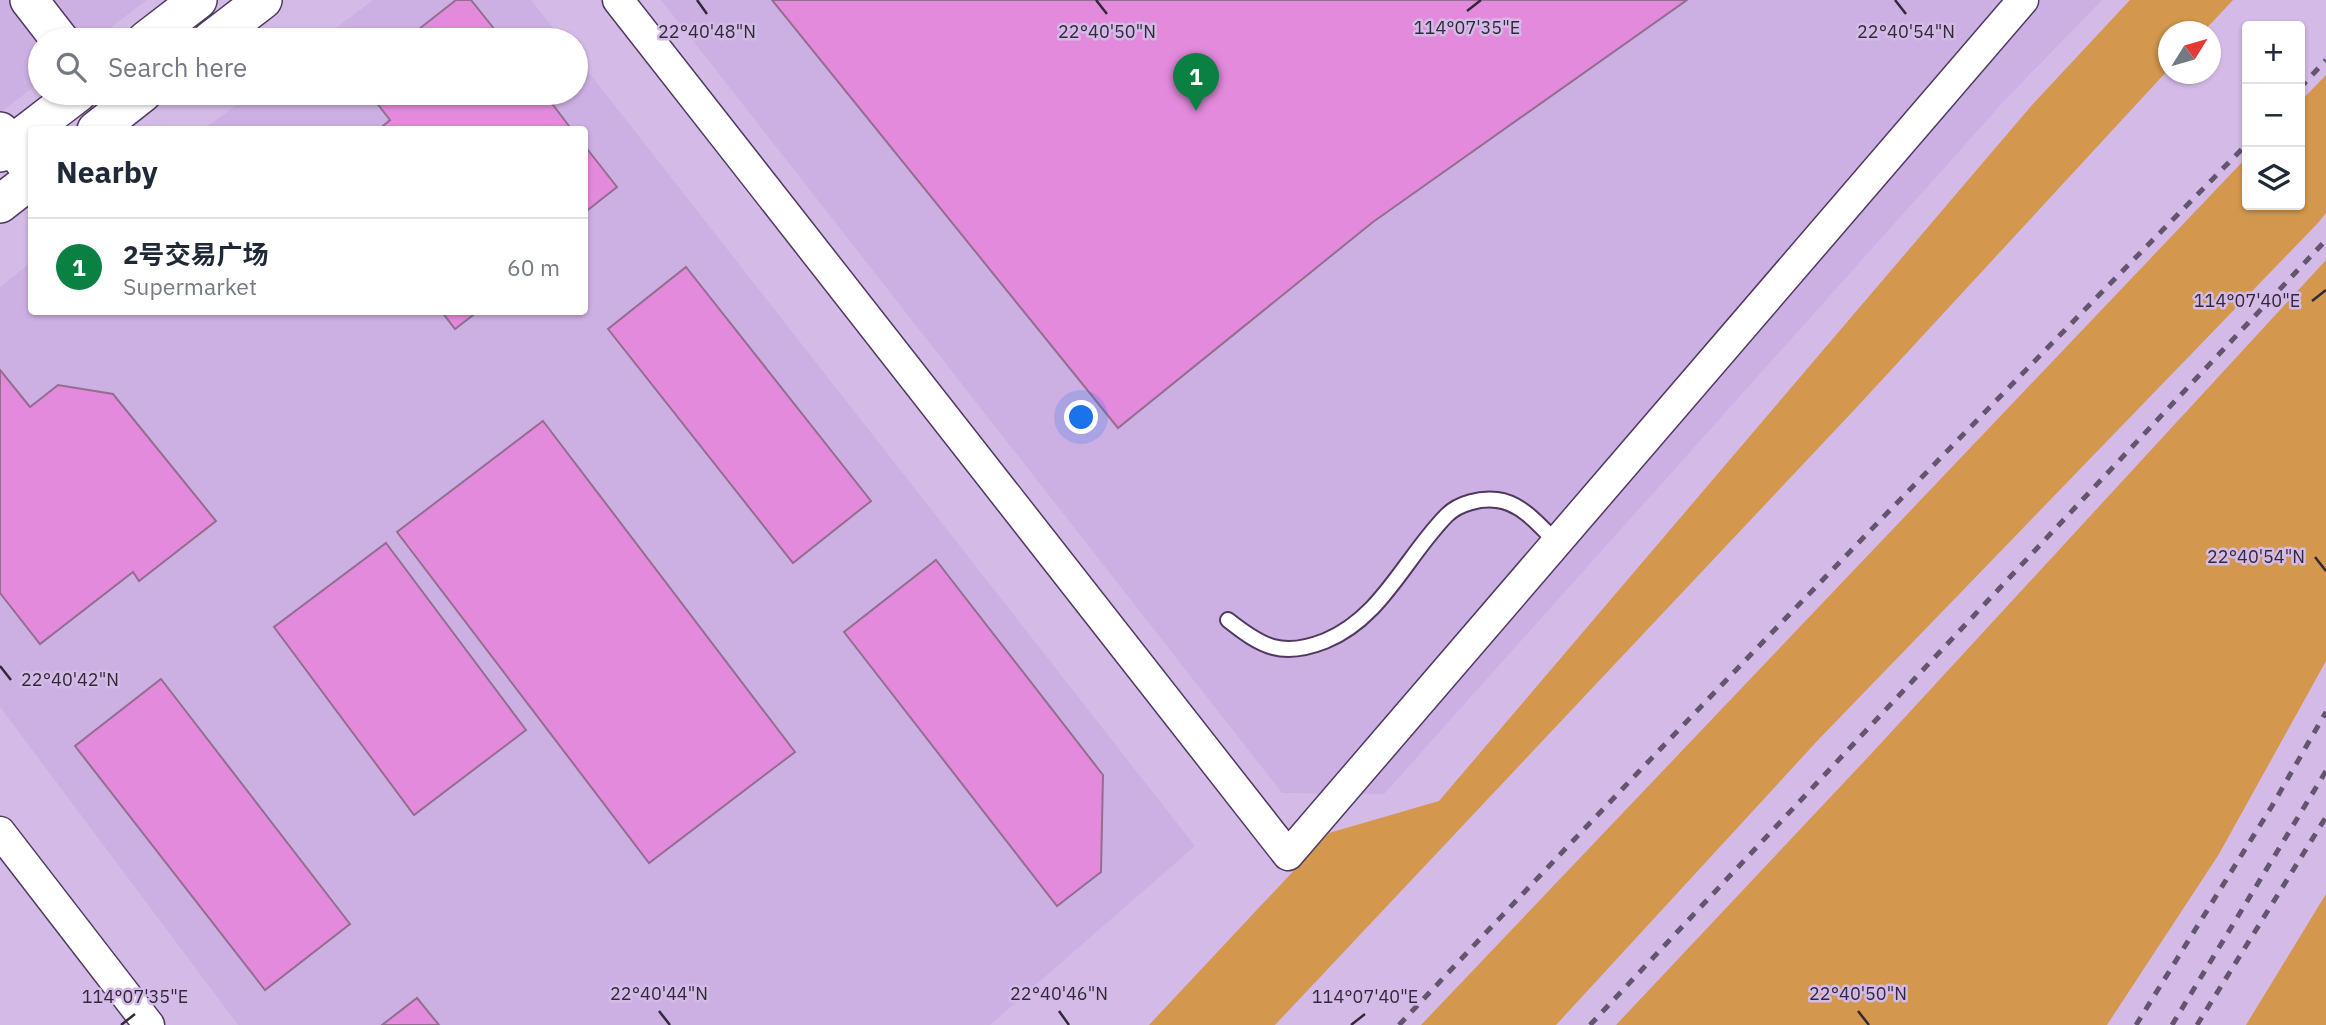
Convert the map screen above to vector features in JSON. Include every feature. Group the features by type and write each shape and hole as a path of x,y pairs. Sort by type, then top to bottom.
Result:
{"street":[{"path":"29,0 51,28"},
{"path":"162,28 198,0"},
{"path":"227,28 263,0"},
{"path":"618,0 1288,855 2023,0"},
{"path":"39,126 64,105"},
{"path":"10,150 28,135"},
{"path":"0,204 28,182"},
{"path":"0,832 149,1025"}],"lane":[{"path":"1228,620 1254,640 1283,650 1305,649 1340,635 1373,608 1449,513 1473,501 1498,500 1522,509 1557,543"}],"shaded area":[{"path":"0,0 147,0 110,28 28,28 28,91 0,113"},
{"path":"373,0 531,0 553,28 336,28"},
{"path":"661,0 2102,0 2005,100 1384,794 1282,793"},
{"path":"2130,0 2233,0 2213,21 2158,21 2158,81 1856,408 1275,1025 1149,1025 1329,833 1439,801 2032,105"},
{"path":"588,71 1195,846 990,1025 238,1025 0,707 0,287 28,264 28,315 588,315 588,126 208,126 236,105 588,105"},
{"path":"2326,75 2326,213 1819,739 1556,1025 1421,1025 2242,162 2242,210 2305,210 2305,97"},
{"path":"2326,260 2326,661 2219,854 2107,1025 1616,1025 1871,754"},
{"path":"2326,894 2326,1025 2246,1025"}],"building":[{"path":"456,0 471,0 493,28 420,28"},
{"path":"772,0 1687,0 1373,222 1118,428"},
{"path":"378,105 553,105 569,126 383,126 390,120"},
{"path":"588,150 617,187 588,210"},
{"path":"686,267 871,501 793,563 608,329"},
{"path":"444,315 473,315 455,329"},
{"path":"0,370 30,407 58,385 113,394 216,521 139,581 133,572 40,644 0,593"},
{"path":"543,421 795,752 649,863 397,532"},
{"path":"386,543 526,730 414,815 274,627"},
{"path":"936,560 1103,775 1101,872 1057,906 844,632"},
{"path":"161,679 350,924 265,990 75,746"},
{"path":"417,998 439,1025 382,1025"}],"railway":[{"path":"2304,84 2326,60"},
{"path":"1399,1025 1820,582 2244,147"},
{"path":"1590,1025 2326,240"},
{"path":"2136,1025 2272,806 2326,712"},
{"path":"2172,1025 2326,771"},
{"path":"2197,1025 2326,817"}],"place":[{"name":"2号交易广场","path":"1196,111"}]}
